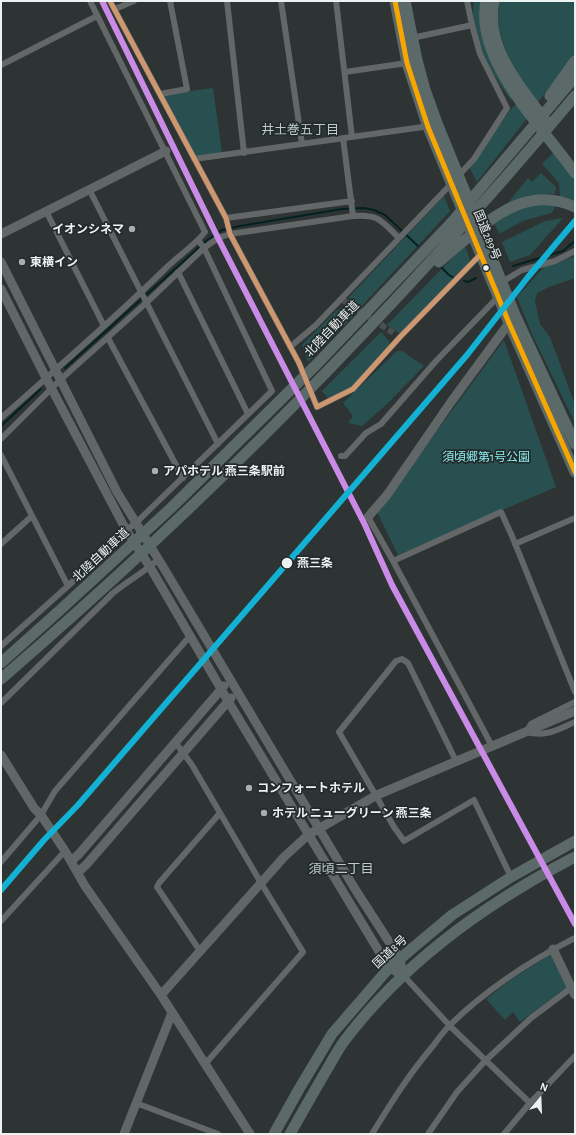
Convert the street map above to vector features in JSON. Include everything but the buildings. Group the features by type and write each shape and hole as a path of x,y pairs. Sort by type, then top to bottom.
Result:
{"highway":[{"name":"国道289号","path":"395,1 407,63 516,317 575,444"},
{"name":"国道289号","path":"405,1 412,38 433,125"},
{"path":"486,1 484,20 487,36 491,51 499,67 520,100 575,173"},
{"path":"494,1 494,32 503,56 524,92 575,161"},
{"path":"552,100 575,61"},
{"path":"552,100 575,77"},
{"path":"1,679 128,566 324,375 458,239 485,202 575,96"},
{"name":"北陸自動車道","path":"1,663 171,508 317,364 452,222 552,100"},
{"name":"国道289号","path":"456,179 480,255 575,472"},
{"path":"458,239 509,208 523,203 546,199 575,207"},
{"path":"553,397 575,434"},
{"name":"国道8号","path":"274,1134 332,1034 389,968 452,915 511,877 575,841"},
{"path":"290,1134 344,1041 379,998 403,975 450,936 480,914 536,878 575,857"}],"street":[{"path":"1,439 60,380 108,338 171,263 205,232 90,1"},
{"path":"110,1 227,220 230,232 299,363 317,407 353,389 397,336 480,255"},
{"path":"115,9 134,1"},
{"path":"160,94 187,90 170,1"},
{"path":"227,1 244,153"},
{"path":"281,1 302,144"},
{"path":"336,1 352,137"},
{"path":"290,347 342,300 456,179 474,159 507,108 480,54 467,1"},
{"path":"471,1 471,22"},
{"path":"1,65 97,16"},
{"path":"412,38 471,22"},
{"path":"345,72 407,63"},
{"path":"194,159 433,125"},
{"path":"343,138 353,208"},
{"path":"1,234 166,151"},
{"path":"89,189 218,444"},
{"path":"227,220 353,208 376,217 401,236"},
{"path":"1,418 104,326 178,272 204,248 218,238 230,232 353,208"},
{"path":"46,211 104,326"},
{"path":"1,646 68,586 126,530 136,523 272,391 204,248 198,240"},
{"path":"502,282 522,270 555,261 575,251"},
{"path":"1,262 99,457 136,523 320,827 355,889 400,959 403,975"},
{"path":"178,272 248,414"},
{"path":"1,289 126,530 150,567 228,701 389,968 403,975 450,1026 530,1103"},
{"path":"341,456 345,456 366,433 381,424 436,361 498,297"},
{"path":"492,746 368,517 387,495 451,402 509,323"},
{"path":"108,338 183,478"},
{"path":"1,455 68,586"},
{"path":"393,561 501,512 575,692"},
{"path":"1,544 32,516"},
{"path":"515,544 575,518"},
{"path":"1,703 113,593 159,559"},
{"path":"1,862 41,815 54,791 190,636"},
{"path":"456,761 408,663 402,658 396,661 339,732 377,795 394,827 404,841 474,800 511,877"},
{"path":"71,861 84,848 230,679"},
{"path":"78,872 86,865 237,691"},
{"path":"526,732 531,724 575,702"},
{"path":"161,995 284,857 308,835 377,795 575,711"},
{"path":"526,732 538,735 550,733 575,722"},
{"path":"175,742 192,765 303,952 206,1063"},
{"path":"1,755 34,808 41,815 66,851 85,886 161,995 206,1063 250,1134"},
{"path":"200,951 157,887 220,813"},
{"path":"1,921 66,851"},
{"path":"372,1134 413,1069 450,1026 487,992 553,949 575,938"},
{"path":"428,1134 457,1092 485,1061 531,1018 573,991 553,949"},
{"path":"124,1134 172,1013"},
{"path":"504,1134 530,1103 575,1056"},
{"path":"136,1103 218,1134"}],"green space":[{"path":"474,1 481,1 480,12 482,24 496,64 513,99 511,100 489,66 478,41 474,27"},
{"path":"499,1 575,1 575,55 538,102 514,66 501,37 498,23"},
{"path":"213,88 222,153 195,157 161,95"},
{"path":"517,103 528,117 477,182 469,167"},
{"path":"554,152 575,180 575,201 560,196 559,183 542,164"},
{"path":"541,173 556,187 555,194 531,196 508,203 528,178 532,182"},
{"path":"444,196 450,211 360,308 349,300 349,297"},
{"path":"554,203 554,210 551,213 523,221 499,234 494,223 511,211 528,205"},
{"path":"563,218 530,255 510,262 502,242 545,221"},
{"path":"465,245 470,260 469,265 400,334 387,325"},
{"path":"575,256 575,278 537,293 535,301 540,324 550,337 575,405 575,423 532,334 517,297 544,267"},
{"path":"342,308 353,316 308,362 302,345 337,310"},
{"path":"381,332 390,342 388,347 351,388 330,401 322,391"},
{"name":"須頃郷第1号公園","path":"504,340 556,487 398,555 377,512"},
{"path":"397,351 402,351 424,366 387,404 362,426 348,423 353,416 343,403"},
{"path":"551,954 567,987 520,1022 513,1012 505,1020 486,999 512,979"}],"waterway":[{"path":"65,368 206,241 222,230 342,209 364,208 374,210 385,215 418,246"},
{"path":"513,266 563,251 575,241"},
{"path":"442,268 454,278"},
{"path":"464,281 468,282 476,278"},
{"path":"1,426 41,389"}],"tunnel":[{"path":"343,300 395,334"}],"railway":[{"path":"102,1 218,238 365,525 392,585 575,924"},
{"path":"1,890 44,840 78,805 467,355 528,277"}],"transit line":[{"path":"102,1 218,238 365,525 392,585 575,924"},
{"path":"110,1 226,218 230,234 299,363 317,407 353,389 400,337 480,255"},
{"path":"395,1 407,63 428,127 509,323 575,472"},
{"path":"1,890 44,840 78,805 467,355 528,277 575,221"}],"place":[{"name":"イオンシネマ","path":"132,229"},
{"name":"東横イン","path":"22,262"},
{"name":"アパホテル 燕三条駅前","path":"155,471"},
{"name":"燕三条","path":"287,563"},
{"name":"コンフォートホテル","path":"249,788"},
{"name":"ホテル ニューグリーン 燕三条","path":"264,813"}],"district":[{"name":"井土巻五丁目","path":"300,130"},
{"name":"須頃二丁目","path":"341,869"}]}
